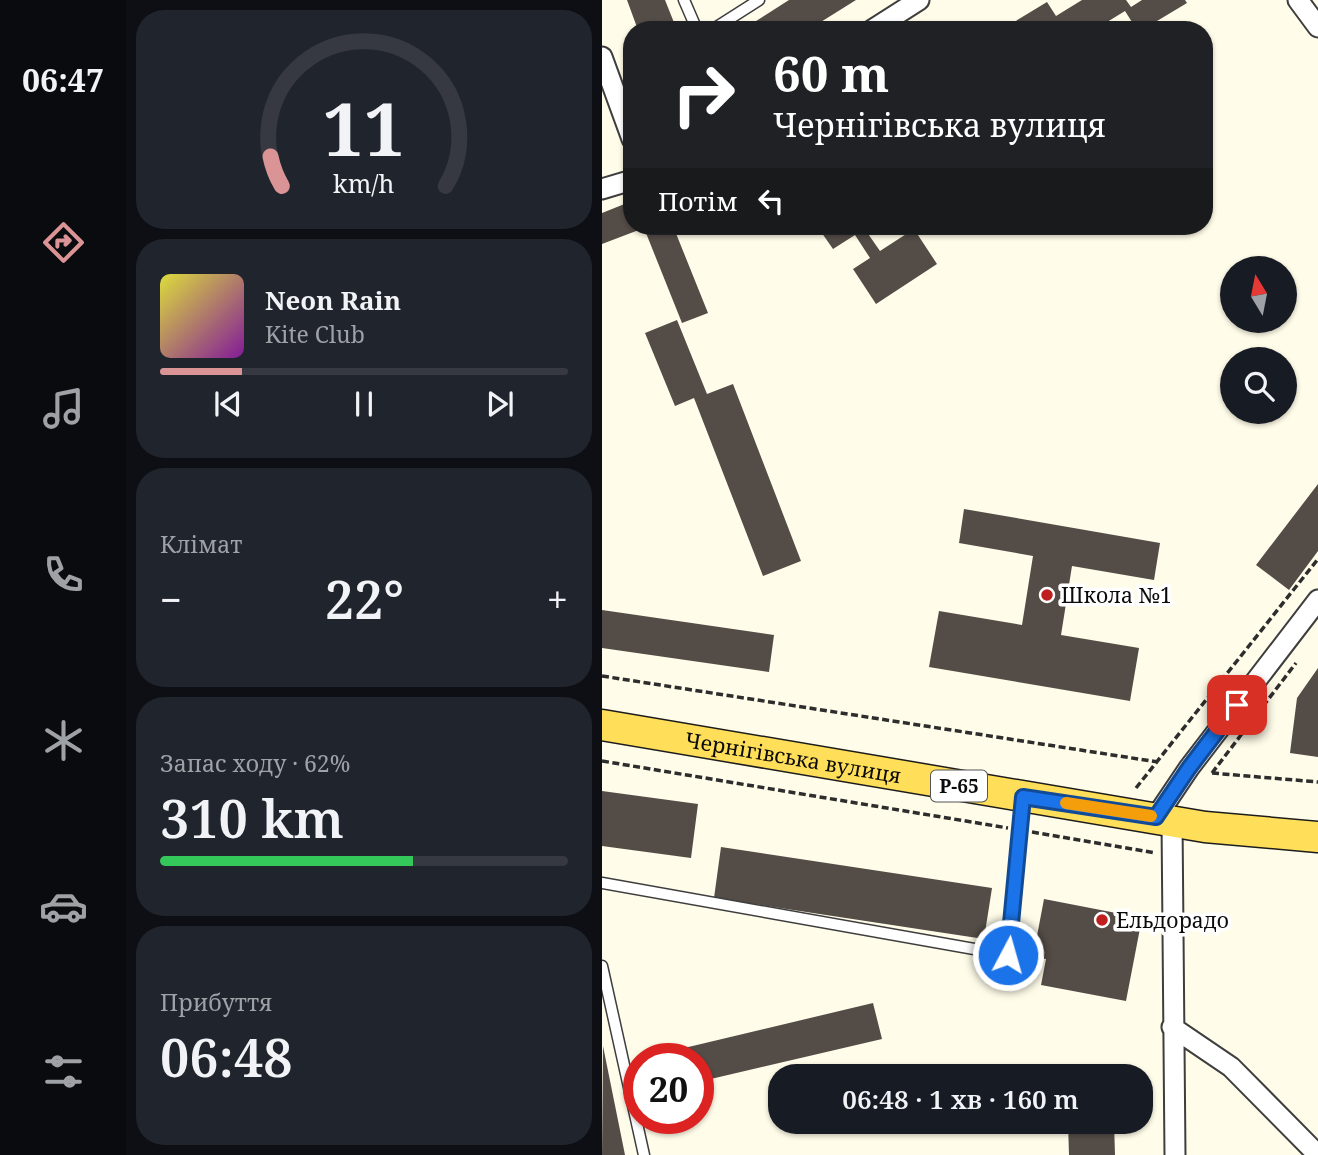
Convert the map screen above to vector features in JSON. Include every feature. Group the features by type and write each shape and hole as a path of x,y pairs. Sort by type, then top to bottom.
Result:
{"main road":[{"name":"Чернігівська вулиця","path":"602,725 1205,827 1318,837"}],"street":[{"path":"886,21 919,0"},
{"path":"1298,0 1318,27"},
{"path":"602,57 623,114"},
{"path":"602,189 623,183"},
{"path":"1175,1155 1172,855 1164,819 1189,768 1318,600"},
{"path":"1172,1027 1231,1067 1318,1155"}],"lane":[{"path":"684,0 693,21"},
{"path":"726,21 759,0"},
{"path":"602,884 1008,955 1023,797"},
{"path":"602,966 644,1155"}],"path":[{"path":"1136,788 1318,559"},
{"path":"1302,655 1212,773 1318,782"},
{"path":"602,676 1158,762"},
{"path":"602,761 1172,855"}],"building":[{"path":"627,0 665,0 673,21 635,21"},
{"path":"789,0 856,0 822,21 756,21"},
{"path":"1082,0 1126,0 1131,7 1142,0 1185,0 1187,3 1157,21 1131,21 1125,11 1109,21 1016,21 1047,2 1056,16"},
{"path":"623,205 623,235 626,235 602,244 602,213"},
{"path":"647,235 677,235 708,313 682,323"},
{"path":"823,235 855,235 833,249"},
{"path":"855,235 869,235 880,251 905,235 918,235 937,264 876,304 853,269 870,258"},
{"path":"677,320 707,394 733,384 801,561 763,576 694,398 675,406 645,333"},
{"path":"1318,484 1318,551 1289,590 1256,565"},
{"name":"Школа №1","path":"964,509 1160,543 1154,580 1072,566 1061,635 1139,648 1130,701 929,667 939,611 1022,625 1033,556 959,543"},
{"path":"602,610 774,635 769,672 602,648"},
{"path":"1318,668 1318,757 1290,753 1297,698"},
{"path":"602,791 698,804 691,858 602,846"},
{"path":"721,847 992,888 984,939 714,898"},
{"path":"1044,899 1142,918 1126,1001 1041,985 1046,959 1033,957"},
{"path":"873,1003 882,1039 714,1078 714,1043 705,1043"},
{"path":"603,1046 625,1155 602,1155"},
{"path":"1068,1134 1114,1134 1115,1155 1069,1155"}],"slow traffic":[{"path":"1066,803 1151,816"}],"place":[{"name":"Школа №1","path":"1047,595"},
{"name":"Ельдорадо","path":"1102,920"}],"route":[{"path":"1008,955 1023,797 1156,817 1237,705"}]}
